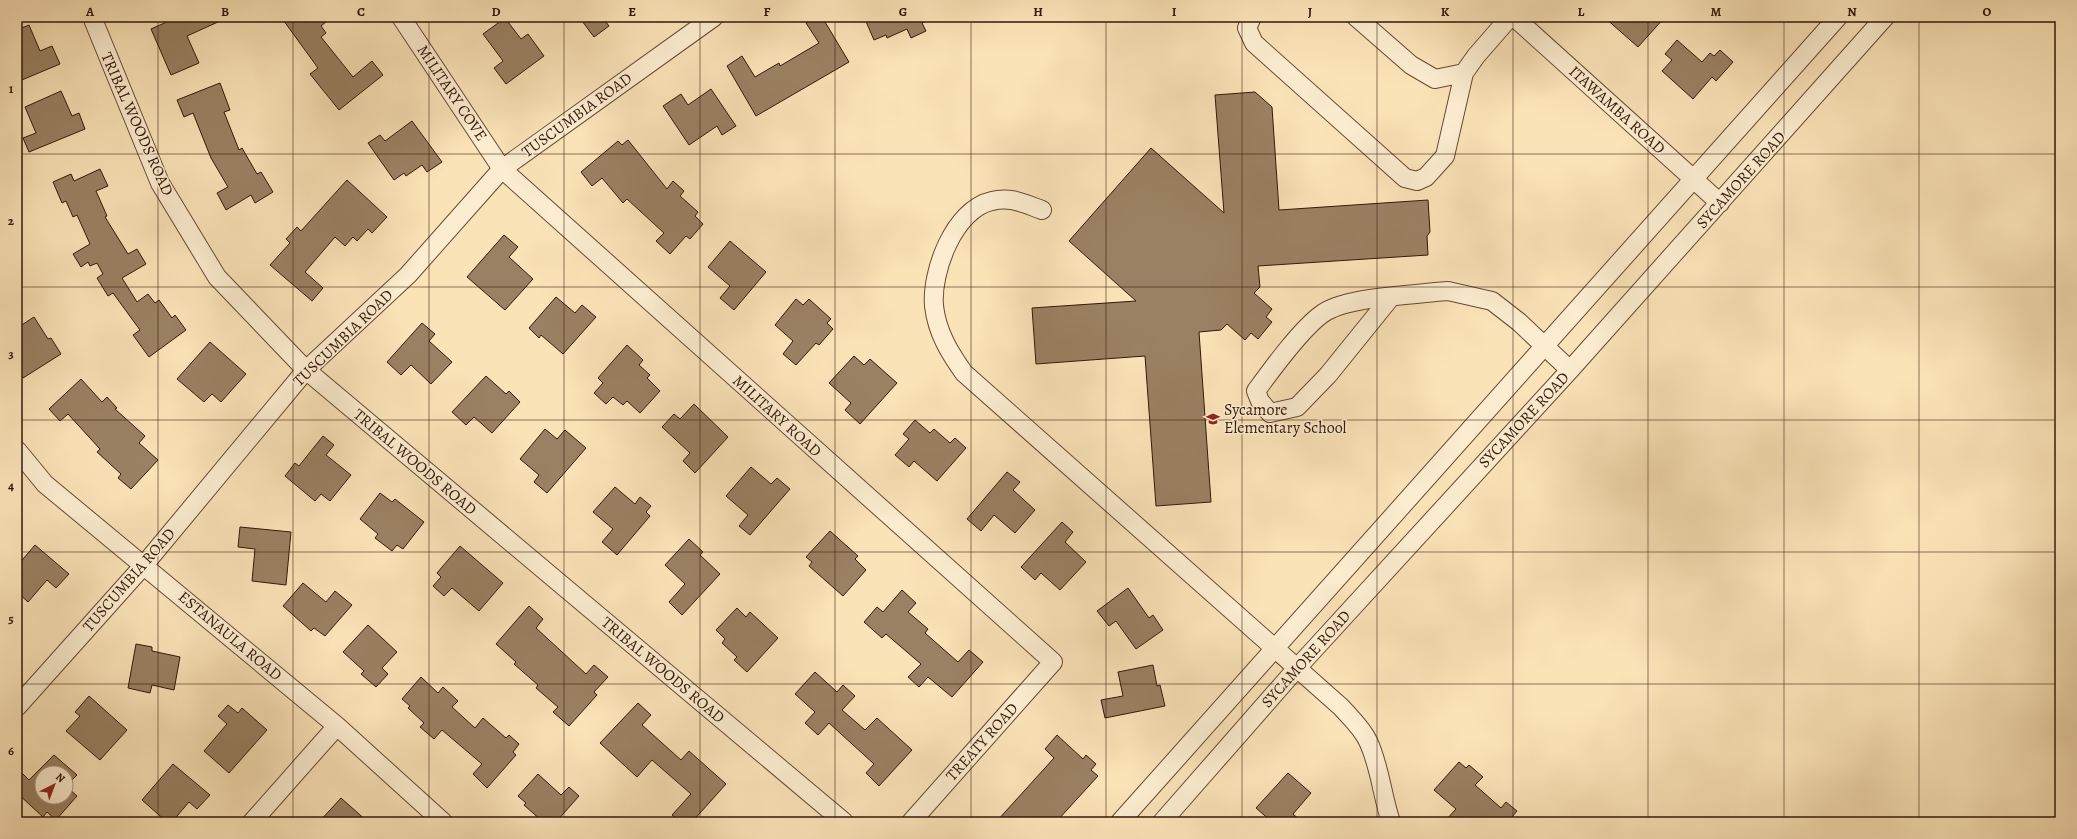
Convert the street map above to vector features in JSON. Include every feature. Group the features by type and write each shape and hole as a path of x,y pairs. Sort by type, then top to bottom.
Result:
{"street":[{"name":"TRIBAL WOODS ROAD","path":"92,17 160,183 217,277 306,370 844,822"},
{"name":"MILITARY COVE","path":"401,17 502,169"},
{"name":"TUSCUMBIA ROAD","path":"17,707 144,565 306,370 408,275 502,169 714,17"},
{"path":"1252,17 1247,28 1254,43 1405,178 1417,181 1426,177 1445,156 1464,73 1476,56 1510,17"},
{"path":"1356,17 1411,65 1435,79 1464,73"},
{"name":"ITAWAMBA ROAD","path":"1514,17 1720,203"},
{"name":"SYCAMORE ROAD","path":"1120,822 1838,17"},
{"name":"SYCAMORE ROAD","path":"1162,822 1297,668 1570,370 1885,17"},
{"name":"MILITARY ROAD","path":"502,169 1053,662"},
{"path":"1042,210 1013,199 991,201 975,210 963,221 951,237 941,257 934,283 934,306 938,326 947,349 964,373 1341,707 1368,739 1375,758 1383,795 1392,822"},
{"path":"1391,297 1328,375 1297,407 1270,413 1260,401 1256,391 1270,372 1322,314 1348,303 1391,297 1448,291 1492,301 1519,322 1570,370"},
{"name":"ESTANAULA ROAD","path":"17,450 45,484 337,726 443,822"},
{"name":"TREATY ROAD","path":"911,822 1053,662"},
{"path":"252,822 337,726"}],"building":[{"path":"178,17 229,17 187,36 199,63 171,75 151,29"},
{"path":"281,17 332,17 321,26 326,33 321,37 353,77 372,61 383,75 339,110 310,74 318,68"},
{"path":"579,17 602,17 609,26 594,37"},
{"path":"816,17 822,17 849,62 756,116 727,66 742,56 755,77 779,63 780,66 819,43 806,23"},
{"path":"864,17 936,17 922,23 926,31 911,38 907,29 887,38 886,35 874,40"},
{"path":"1604,17 1665,17 1638,47"},
{"path":"505,18 521,39 528,34 544,56 506,84 494,68 503,61 483,34"},
{"path":"29,25 40,51 52,46 60,64 17,82 17,30"},
{"path":"1677,40 1702,62 1710,53 1714,56 1720,50 1733,62 1716,81 1712,77 1693,99 1662,71 1672,60 1665,54"},
{"path":"220,83 230,110 224,112 239,150 242,148 257,174 261,172 273,192 255,203 251,195 226,210 217,193 228,187 211,158 193,113 184,117 177,100"},
{"path":"711,89 736,126 722,135 717,126 689,145 663,106 681,94 688,105"},
{"path":"61,91 72,116 79,113 85,129 29,152 23,138 36,133 25,107"},
{"path":"1255,92 1272,107 1279,210 1428,200 1430,232 1427,236 1428,255 1258,266 1260,287 1254,293 1272,309 1266,317 1272,322 1258,339 1251,333 1245,340 1227,324 1221,330 1199,332 1211,502 1156,506 1145,356 1036,364 1032,308 1136,301 1069,241 1151,148 1224,213 1215,95"},
{"path":"412,121 442,162 427,172 422,165 406,176 404,173 394,180 368,143 380,135 385,141"},
{"path":"628,140 667,189 673,181 684,191 680,196 698,212 695,216 703,224 690,239 686,236 670,254 656,241 664,233 627,199 623,203 602,178 592,186 581,172 618,141 622,145"},
{"path":"100,169 108,186 96,191 107,216 105,217 128,254 137,249 146,264 122,278 137,302 148,294 155,303 159,300 172,318 175,315 186,330 149,357 133,335 140,330 113,293 108,296 97,278 103,274 97,263 90,266 88,262 81,267 73,254 90,244 77,215 73,217 66,201 62,203 53,182 71,174 74,181"},
{"path":"347,180 387,217 372,233 368,229 357,241 353,237 345,246 335,237 305,272 323,288 312,301 270,265 290,243 286,239 297,227 301,231"},
{"path":"504,235 518,247 509,257 533,279 505,310 467,277"},
{"path":"730,241 766,272 734,310 720,298 730,286 708,267"},
{"path":"556,297 575,313 582,305 596,317 563,354 541,335 539,338 529,328"},
{"path":"796,299 803,305 809,299 831,319 827,323 833,329 819,345 816,343 796,365 783,354 793,341 775,325"},
{"path":"34,317 48,339 51,338 61,354 23,378 17,369 17,328"},
{"path":"422,323 435,334 429,341 452,362 431,384 411,365 401,375 387,362"},
{"path":"210,342 246,374 221,402 212,394 204,402 177,379"},
{"path":"627,345 643,360 639,365 650,375 647,378 660,391 640,413 627,401 623,405 613,397 606,404 594,393 603,383 598,378"},
{"path":"854,356 864,365 870,359 897,383 860,424 845,410 851,403 829,383"},
{"path":"486,376 506,394 509,391 520,402 492,433 474,417 466,425 452,412"},
{"path":"81,379 102,402 107,397 117,408 115,409 145,436 139,443 158,460 131,489 118,478 121,474 97,452 100,449 68,414 60,421 49,409"},
{"path":"694,404 728,437 695,473 683,461 690,453 662,427 674,414 680,419"},
{"path":"915,420 930,433 934,429 950,443 955,438 966,448 937,481 914,461 909,467 895,455 909,439 903,434"},
{"path":"545,429 557,439 565,430 586,448 547,493 534,482 539,475 520,459"},
{"path":"323,436 334,445 326,455 351,475 330,501 321,494 315,501 285,476 295,463 299,466"},
{"path":"751,467 771,484 777,478 790,489 750,535 739,526 748,515 726,496"},
{"path":"1007,472 1020,482 1013,490 1035,510 1015,533 994,515 981,531 967,519"},
{"path":"615,487 635,504 640,497 651,506 646,512 650,516 617,555 602,542 613,529 593,512"},
{"path":"380,493 392,502 395,499 424,522 403,549 397,545 392,551 375,538 378,534 360,519"},
{"path":"1062,522 1073,532 1065,542 1086,562 1060,590 1041,573 1035,580 1021,567"},
{"path":"240,527 291,532 286,585 252,581 255,549 238,547"},
{"path":"830,531 858,556 855,559 866,570 843,596 809,566 812,562 806,557"},
{"path":"689,539 703,552 700,555 720,574 682,615 669,602 685,584 665,565"},
{"path":"35,545 69,574 56,588 47,580 28,602 17,592 17,566"},
{"path":"460,546 503,583 479,611 452,588 444,596 433,586 441,577 437,573"},
{"path":"303,583 326,602 335,591 352,605 325,636 314,628 311,631 283,606"},
{"path":"1128,588 1149,618 1153,615 1163,630 1136,649 1116,621 1109,626 1097,611"},
{"path":"902,590 916,603 908,612 928,629 925,633 958,662 969,650 983,662 952,697 928,677 919,687 908,677 921,664 886,634 882,638 864,622 877,607 883,612"},
{"path":"529,606 543,619 536,628 586,674 594,665 608,677 594,692 597,695 569,726 553,712 558,707 536,688 538,685 514,664 516,662 496,644"},
{"path":"737,608 746,617 750,612 778,638 747,672 734,660 737,657 722,643 725,639 716,630"},
{"path":"368,625 397,652 382,668 388,674 376,687 361,674 364,671 343,652"},
{"path":"136,644 152,647 152,651 180,657 174,690 152,685 150,693 128,688"},
{"path":"1153,665 1157,686 1160,685 1165,706 1105,718 1101,700 1123,696 1118,672"},
{"path":"815,672 837,692 843,685 855,696 842,710 865,730 877,718 912,750 879,786 866,773 874,764 829,723 818,735 805,723 815,712 795,694"},
{"path":"421,677 438,693 443,687 458,701 452,707 475,728 483,718 506,738 509,735 519,744 513,752 516,755 487,788 473,774 482,764 442,730 434,739 420,727 424,723 408,708 410,706 402,699"},
{"path":"89,696 127,730 100,760 66,731 80,716 75,712"},
{"path":"638,703 651,715 642,725 681,760 689,751 726,784 692,822 680,822 672,815 691,794 652,760 637,777 600,743"},
{"path":"228,705 238,713 242,708 267,730 229,773 204,751 227,724 218,716"},
{"path":"1057,735 1083,759 1086,755 1096,764 1091,770 1098,776 1056,822 996,822 1054,758 1045,749"},
{"path":"54,755 66,765 44,765"},
{"path":"1459,762 1466,768 1469,765 1483,777 1475,785 1501,808 1506,802 1517,811 1512,817 1517,822 1444,822 1456,809 1434,790"},
{"path":"173,764 210,795 197,809 189,802 172,822 167,822 142,800"},
{"path":"17,768 29,780 34,775 34,805 69,805 56,820 47,812 43,817 17,793"},
{"path":"1288,773 1311,793 1293,814 1302,822 1272,822 1256,808"},
{"path":"538,774 561,795 569,787 579,796 556,822 543,822 524,805 526,803 518,796"},
{"path":"341,798 368,822 319,822"}],"place":[{"name":"Sycamore Elementary School","path":"1213,419"}]}
